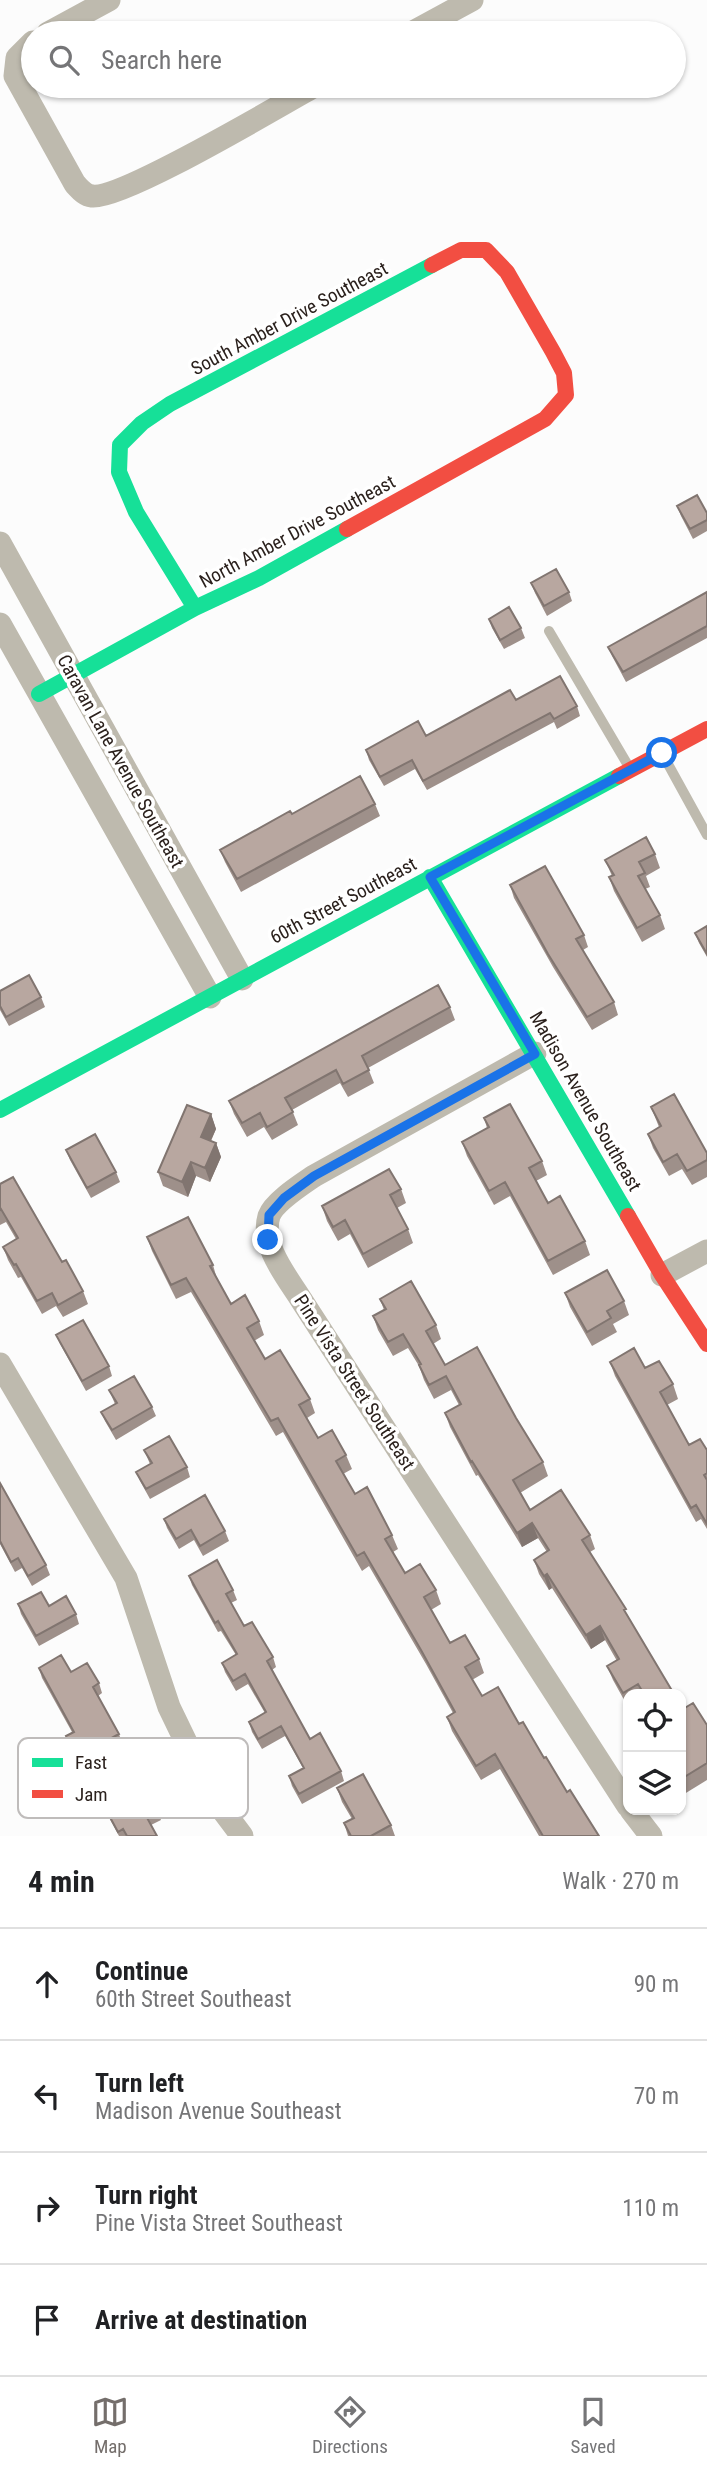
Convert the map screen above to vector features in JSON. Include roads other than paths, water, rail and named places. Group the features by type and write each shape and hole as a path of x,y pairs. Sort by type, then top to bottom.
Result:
{"street":[{"path":"70,21 109,0"},
{"path":"433,21 472,0"},
{"path":"21,54 17,58 15,76 21,87"},
{"path":"27,98 75,184 85,194 94,197 111,193 148,177 293,98"},
{"name":"South Amber Drive Southeast","path":"195,608 136,512 119,472 120,445 142,423 170,404 461,250 486,250"},
{"name":"North Amber Drive Southeast","path":"39,694 195,608 259,578 545,419 566,395 564,373 508,272 486,250"},
{"name":"Caravan Lane Avenue Southeast","path":"0,543 242,979"},
{"name":"Caravan Lane Avenue Southeast","path":"0,624 210,997"},
{"name":"60th Street Southeast","path":"0,1110 707,729"},
{"name":"Madison Avenue Southeast","path":"430,877 662,1275 707,1344"},
{"name":"Pine Vista Street Southeast","path":"535,1054 314,1176 284,1198 269,1215 268,1240 302,1301 623,1799"},
{"path":"662,1275 707,1251"},
{"path":"0,1364 127,1578 169,1707 184,1738"},
{"name":"Pine Vista Street Southeast","path":"634,1815 651,1836"},
{"path":"228,1818 242,1836"}],"lane":[{"path":"549,631 631,769"},
{"path":"662,753 707,835"}]}
